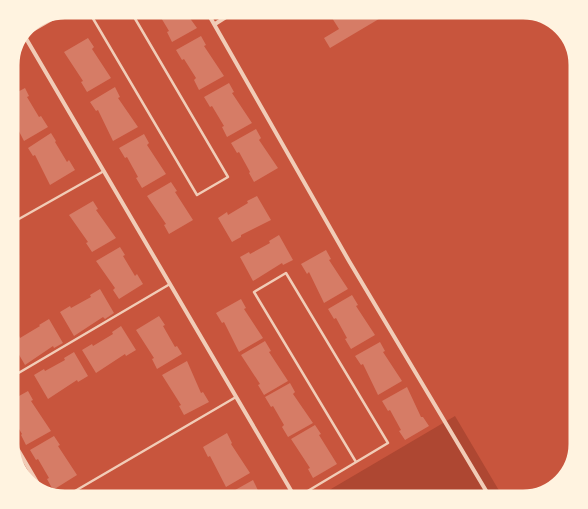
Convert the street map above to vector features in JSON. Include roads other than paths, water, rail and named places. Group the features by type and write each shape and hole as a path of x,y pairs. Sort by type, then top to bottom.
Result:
{"street":[{"path":"210,17 349,260 487,492"},
{"path":"215,24 226,17"},
{"path":"25,39 292,492"},
{"path":"17,448 38,484"}],"lane":[{"path":"92,17 197,195 228,178 134,17"},
{"path":"31,32 55,18"},
{"path":"17,220 104,171"},
{"path":"307,492 388,443 286,273 254,292 356,462"},
{"path":"17,374 170,284"},
{"path":"73,492 236,397"}]}
